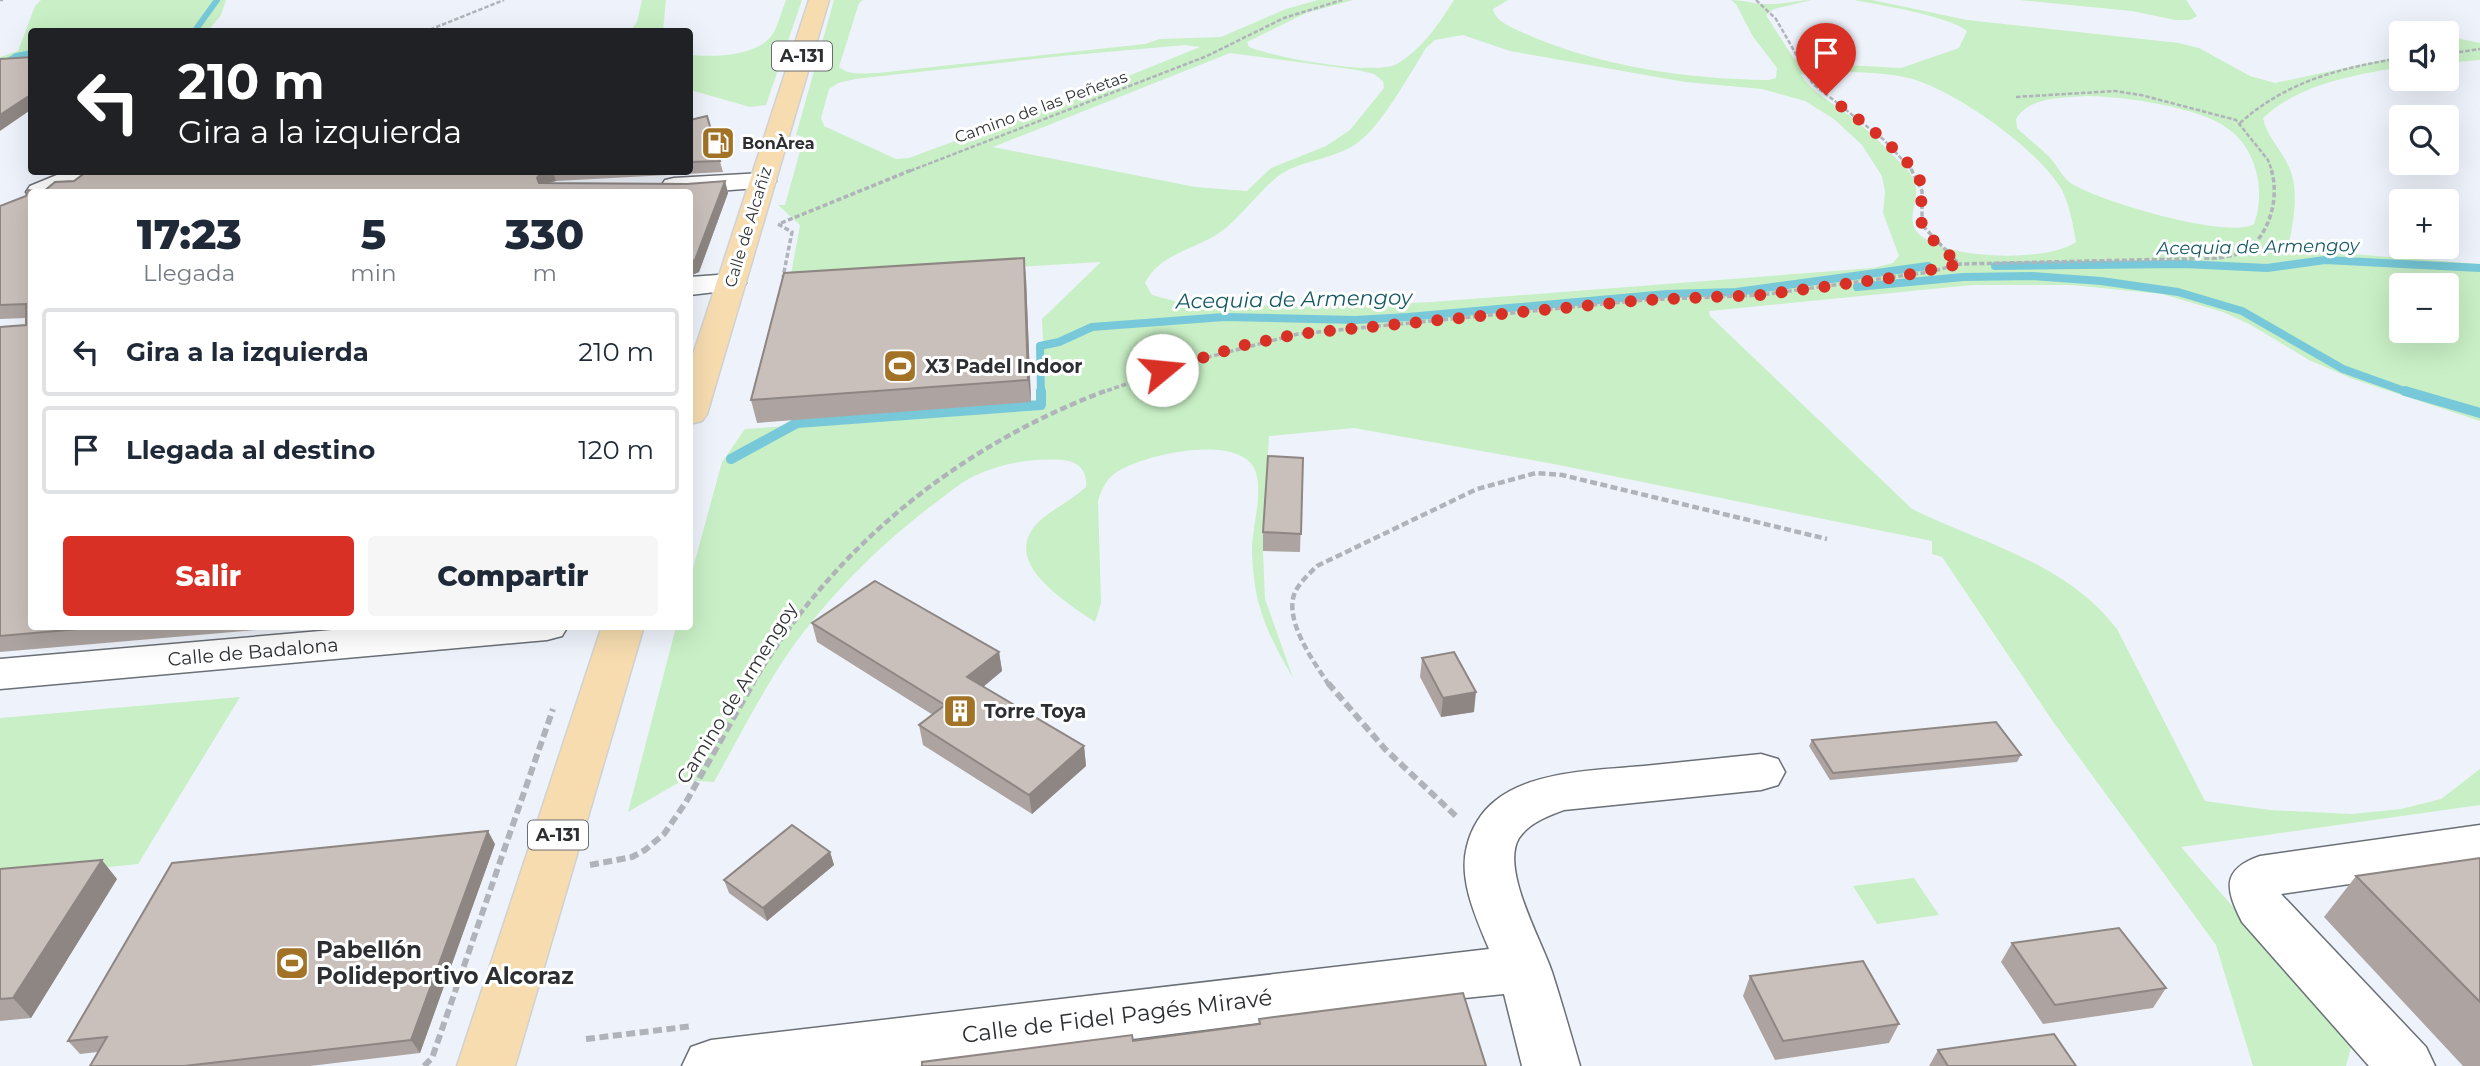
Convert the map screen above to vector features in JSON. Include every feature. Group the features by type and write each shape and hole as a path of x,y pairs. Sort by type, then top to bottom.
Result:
{"main road":[{"name":"Calle de Alcañiz","path":"693,404 818,0"},
{"name":"A-131","path":"486,1066 622,630"}],"street":[{"path":"46,189 77,175"},
{"path":"652,187 763,181"},
{"path":"693,286 731,284"},
{"name":"Calle de Badalona","path":"0,674 501,630"},
{"path":"1551,1066 1524,970 1494,893 1489,870 1490,848 1497,829 1510,814 1562,792 1761,772"},
{"path":"2406,1066 2260,907 2254,895 2254,884 2260,877 2480,845"},
{"name":"Calle de Fidel Pagés Miravé","path":"711,1066 1411,979 1524,970"}],"path":[{"path":"434,28 504,0"},
{"name":"Camino de las Peñetas","path":"746,232 816,211 949,154 1207,56 1284,18 1342,0"},
{"path":"1756,0 1776,19 1814,84 1883,139 1914,172 1922,191 1922,225 1960,264"},
{"path":"2459,52 2480,49"},
{"path":"2016,97 2092,91 2126,93 2207,110 2240,123 2267,99 2299,81 2389,61"},
{"name":"Camino de Armengoy","path":"547,870 620,862 646,849 665,831 686,801 791,625 869,535 916,495 959,466 1073,402 1181,363 1298,334 1644,300 1760,295 1917,274 1960,264 2190,260 2245,252 2266,230 2272,213 2273,175 2268,160 2240,123"},
{"path":"778,223 792,232 781,288"},
{"path":"1490,848 1379,744 1324,677 1304,646 1295,623 1293,600 1302,581 1317,566 1477,489 1536,473 1562,475 1827,539"},
{"path":"424,1066 432,1058 554,707"}],"green space":[{"path":"41,0 226,0 221,15 210,28 28,28 28,56 20,57 0,71 0,57 18,51 35,6"},
{"path":"642,0 666,0 663,28 632,28 637,22"},
{"path":"786,0 802,0 766,105 750,107 693,90 693,55 711,56 748,51 767,40 774,32"},
{"path":"834,0 863,0 859,3 839,67 847,72 857,73 878,73 1145,44 1160,39 1221,37 1286,9 1318,0 1353,0 1306,13 1247,42 1249,47 1279,56 1324,64 1385,67 1397,64 1414,51 1436,27 1454,0 1508,0 1493,9 1502,21 1526,34 1584,55 1676,74 1769,80 1776,78 1777,68 1752,35 1736,4 1731,0 1772,4 1812,0 1774,9 1766,15 1794,59 1808,63 1901,68 1959,48 1967,31 1930,16 1854,0 1872,0 1967,20 2179,43 2199,48 2250,76 2275,83 2389,59 2389,69 2310,89 2277,106 2263,118 2289,167 2294,187 2288,249 2389,259 2480,264 2480,421 2353,379 2309,360 2251,325 2223,312 2162,294 2071,285 1972,285 1709,311 1710,316 1912,509 2022,557 2073,587 2096,606 2117,629 2205,801 2270,810 2351,814 2401,809 2441,799 2480,769 2480,805 2181,847 2352,1044 2346,1066 2253,1066 2216,945 2054,723 1942,557 1932,554 1932,541 1554,464 1354,428 1269,436 1263,551 1265,599 1293,678 1269,632 1259,604 1252,553 1258,498 1257,477 1254,468 1244,457 1228,452 1187,451 1144,460 1126,467 1108,480 1098,501 1101,603 1095,622 1067,603 1039,578 1026,549 1030,533 1043,518 1086,487 1084,472 1068,461 1017,462 984,471 962,483 910,523 854,574 789,652 714,782 683,780 628,812 675,630 693,630 693,568 722,462 745,429 1046,408 1042,319 1101,262 790,280 800,225 778,205 785,205 804,137 796,135","holes":["1463,35 1510,51 1685,82 1762,89 1805,101 1834,119 1862,145 1882,176 1885,192 1883,213 1899,256 1893,263 1873,268 1432,302 1313,307 1178,302 1152,295 1145,283 1159,265 1228,227 1261,192 1286,171 1356,144 1375,126 1394,100 1426,48 1435,40","1185,45 1200,47 909,158 896,159 824,126 821,118 829,89 838,83 855,79 1062,56","1230,53 1357,70 1374,74 1383,81 1384,88 1350,130 1326,146 1271,168 1247,191 1195,187 993,147","1837,72 1909,78 1949,95 1994,123 2034,157 2062,190 2076,242 2062,249 2042,253 1994,255 1970,253 1929,241 1917,232 1914,226 1916,186 1909,172 1870,133 1817,92 1801,75","2068,97 2102,97 2160,104 2199,114 2227,128 2246,147 2256,172 2259,198 2254,224 2240,228 2191,222 2162,216 2083,190 2069,182 2049,156 2017,128 2016,119 2022,111 2038,102"]},
{"path":"2020,0 2186,0 2197,16 2190,20 2175,20 2132,11"},
{"path":"2459,39 2480,43 2480,60 2459,62"},
{"path":"240,697 138,864 0,878 0,718"},
{"path":"1914,878 1939,915 1877,924 1853,886"}],"building":[{"path":"28,57 28,97 0,115 0,59"},
{"path":"707,116 720,161 693,162 693,119"},
{"path":"82,175 540,175 537,178 539,183 687,184 725,181 693,261 693,189 47,189 55,182 74,181"},
{"path":"28,190 28,630 67,630 0,636 0,327 26,325 26,304 0,305 0,206 26,196"},
{"name":"X3 Padel Indoor","path":"1024,258 1028,380 751,400 784,273"},
{"path":"1268,456 1303,458 1301,534 1263,532"},
{"name":"Torre Toya","path":"875,581 999,652 967,677 1084,746 1029,795 919,725 945,705 812,623"},
{"path":"1454,652 1476,692 1443,698 1422,658"},
{"path":"1996,722 2021,755 1833,773 1812,740"},
{"path":"792,825 830,852 763,908 724,880"},
{"name":"Pabellón Polideportivo Alcoraz","path":"488,831 411,1040 184,1066 90,1066 107,1037 68,1041 172,863"},
{"path":"2480,858 2480,1002 2356,876"},
{"path":"102,860 13,998 0,999 0,869"},
{"path":"2119,928 2166,988 2055,1005 2012,943"},
{"path":"1863,961 1899,1024 1783,1041 1750,976"},
{"path":"1463,993 1486,1066 922,1066 922,1062 1132,1035 1133,1041 1260,1024 1259,1019"},
{"path":"2054,1034 2076,1066 1948,1066 1938,1050"}],"waterway":[{"path":"197,28 217,0"},
{"path":"0,66 16,56 28,54"},
{"name":"Acequia de Armengoy","path":"1995,266 2184,264 2267,268 2325,260 2480,268"},
{"name":"Acequia de Armengoy","path":"1041,393 1040,346 1059,342 1092,327 1224,317 1356,320 1408,317 1667,294 1736,292 1928,266"},
{"path":"1857,287 1963,277 2032,276 2101,281 2178,292 2242,311 2343,369 2410,393"},
{"path":"2405,391 2480,413"},
{"name":"Acequia de Armengoy","path":"731,459 797,423 1041,405 1041,393"}],"place":[{"name":"BonÀrea","path":"718,143"},
{"name":"X3 Padel Indoor","path":"900,366"},
{"name":"Torre Toya","path":"960,711"},
{"name":"Pabellón Polideportivo Alcoraz","path":"292,963"}],"route":[{"path":"1162,370 1245,345 1354,326 1644,300 1760,295 1930,272 1960,264 1922,225 1922,191 1914,172 1883,139 1826,95"}]}
